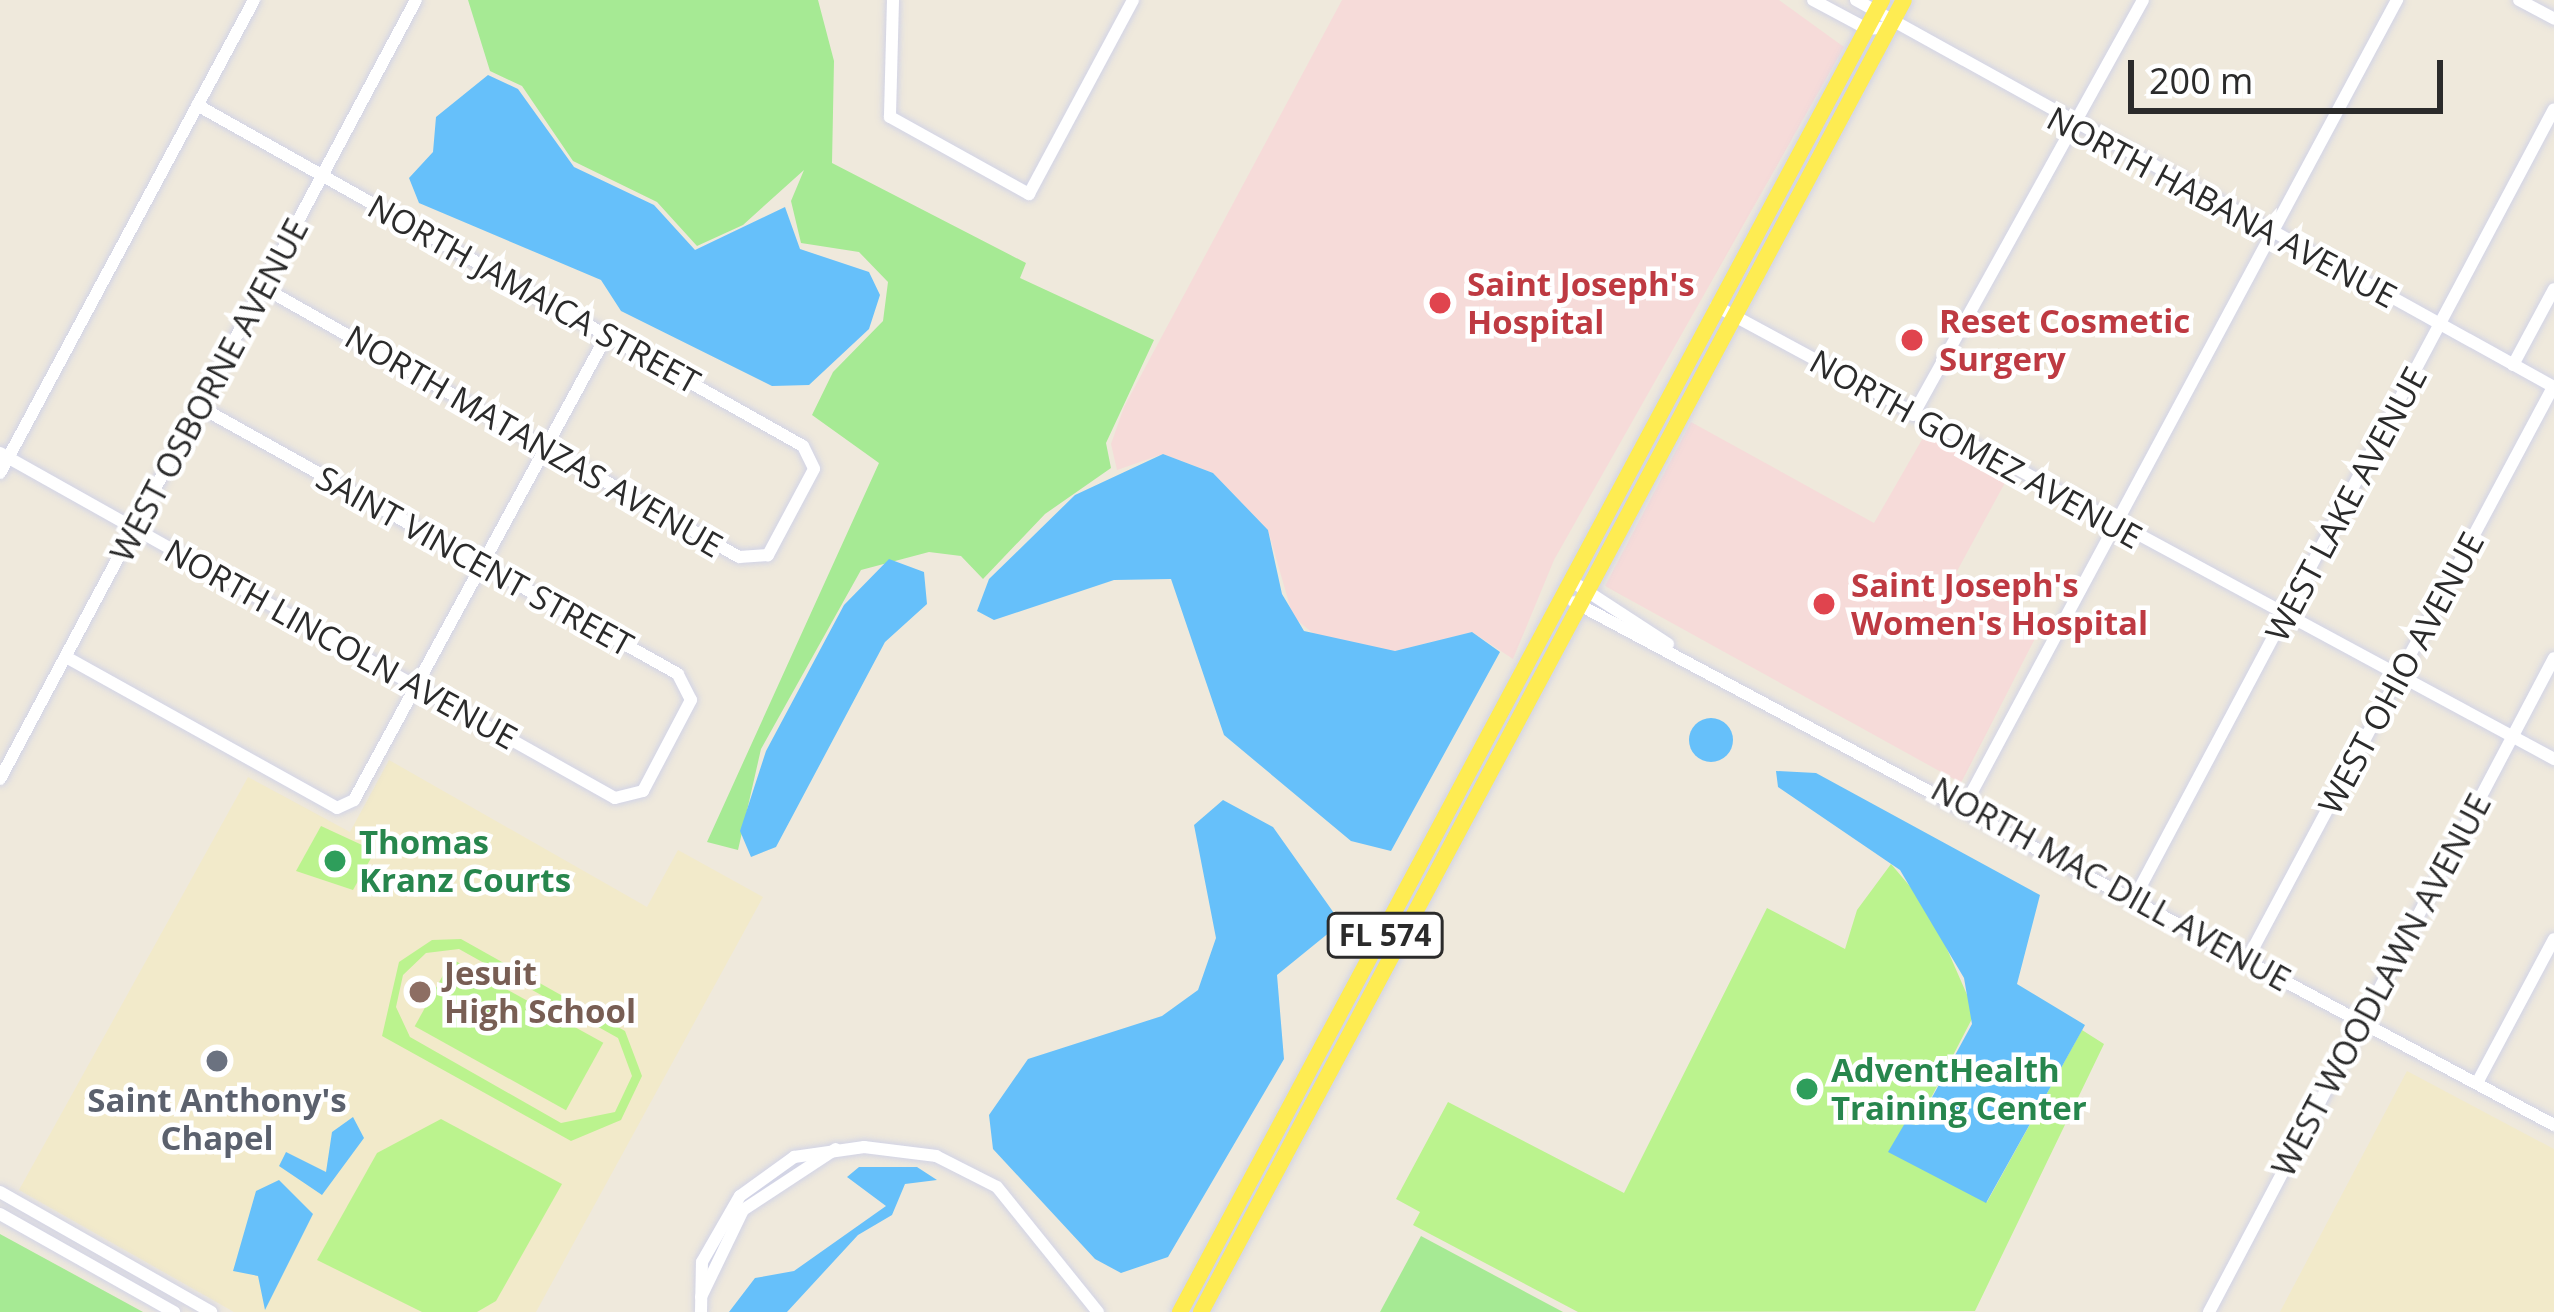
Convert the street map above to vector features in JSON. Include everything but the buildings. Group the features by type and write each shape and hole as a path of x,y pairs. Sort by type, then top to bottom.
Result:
{"main road":[{"name":"FL 574","path":"1724,310 1904,0"},
{"name":"FL 574","path":"1184,1311 1574,592 1875,14"}],"street":[{"path":"0,472 4,455 254,0"},
{"name":"WEST OSBORNE AVENUE","path":"0,779 416,0"},
{"path":"893,0 890,117 1029,194 1132,0"},
{"name":"NORTH HABANA AVENUE","path":"1813,0 1875,14"},
{"name":"NORTH HABANA AVENUE","path":"1856,0 1890,27 2554,387"},
{"path":"1913,415 2070,124 2143,0"},
{"path":"1965,805 2397,0"},
{"path":"2519,0 2554,19"},
{"name":"NORTH JAMAICA STREET","path":"197,105 803,446 814,470 790,514"},
{"name":"WEST LAKE AVENUE","path":"2135,897 2554,109"},
{"name":"NORTH MATANZAS AVENUE","path":"264,288 739,557 768,555 790,514"},
{"path":"2513,365 2554,289"},
{"name":"NORTH GOMEZ AVENUE","path":"1724,310 2114,525 2554,758"},
{"path":"66,657 337,808 354,800 607,335"},
{"name":"WEST OHIO AVENUE","path":"2248,958 2554,387"},
{"name":"SAINT VINCENT STREET","path":"200,407 678,674 691,700 664,748"},
{"name":"NORTH LINCOLN AVENUE","path":"4,455 615,798 643,791 664,748"},
{"name":"NORTH MAC DILL AVENUE","path":"1574,592 2554,1125"},
{"name":"WEST WOODLAWN AVENUE","path":"2209,1312 2554,658"},
{"path":"2477,1083 2554,939"},
{"path":"701,1304 707,1249 740,1196 794,1157 836,1149 920,1152 981,1176 1027,1215 1098,1312"},
{"path":"0,1192 211,1312"},
{"path":"0,1214 174,1312"}],"shaded area":[{"name":"Saint Joseph's Hospital","path":"1342,0 1779,0 1844,47 1554,560 1513,659 1472,632 1395,651 1324,642 1293,617 1268,530 1213,473 1163,454 1117,470 1111,444 1124,407"},
{"name":"Saint Joseph's Women's Hospital","path":"1691,422 1874,523 1924,436 2007,479 1956,573 2044,621 1961,783 1605,586"},
{"name":"Jesuit High School","path":"389,760 647,907 678,850 763,897 536,1312 234,1312 19,1190 248,777 350,832"},
{"path":"2407,1071 2554,1149 2554,1312 2280,1312"}],"green space":[{"path":"468,0 818,0 834,61 832,163 1026,263 1020,278 1154,340 1106,443 1111,468 1045,514 983,579 961,556 929,552 861,570 761,749 738,850 707,842 879,463 812,415 833,372 883,321 888,282 859,252 801,243 791,201 804,170 743,225 697,246 657,202 573,161 522,86 490,71"},
{"name":"Thomas Kranz Courts","path":"321,826 375,851 353,890 296,871"},
{"name":"AdventHealth Training Center","path":"1891,864 1930,910 1975,1013 1917,1125 1905,1124 1987,1202 2082,1030 2104,1044 1975,1311 1578,1312 1413,1225 1420,1212 1396,1199 1448,1102 1624,1193 1767,908 1845,949 1857,910"},
{"path":"461,939 625,1031 642,1076 621,1120 571,1141 382,1036 399,962 432,940","holes":["459,949 618,1038 632,1076 615,1112 561,1123 410,1037 396,1007 403,975 426,953"]},
{"path":"452,959 603,1043 566,1110 415,1026"},
{"path":"441,1119 562,1184 496,1301 477,1312 422,1312 317,1260 377,1153"},
{"path":"0,1234 143,1312 0,1312"},
{"path":"1421,1236 1563,1312 1380,1312"}],"water":[{"path":"488,75 518,89 574,167 654,205 695,250 785,207 800,249 869,272 880,295 869,329 809,385 772,386 621,311 601,280 419,203 409,178 433,152 436,117"},
{"path":"1163,454 1213,473 1268,530 1282,594 1304,631 1395,651 1472,632 1500,652 1391,851 1351,841 1224,735 1171,579 1114,580 994,620 977,611 989,579 1075,495"},
{"path":"889,559 924,572 927,604 885,642 776,847 751,857 740,831 766,751 844,605"},
{"path":"1711,718 1727,724 1733,740 1727,756 1711,762 1695,756 1689,740 1695,724"},
{"path":"1776,771 1816,773 2040,895 2017,984 2085,1025 1986,1203 1888,1152 1905,1123 1917,1125 1972,1024 1964,978 1900,870 1778,787"},
{"path":"1223,800 1273,827 1341,923 1277,975 1284,1059 1168,1257 1121,1273 1095,1259 993,1149 989,1115 1028,1059 1162,1016 1198,990 1216,938 1194,825"},
{"path":"353,1117 364,1138 322,1195 279,1166 286,1152 326,1172 332,1132"},
{"path":"859,1167 917,1167 937,1180 905,1184 892,1215 858,1235 787,1312 729,1312 755,1278 794,1271 886,1206 847,1177"},
{"path":"279,1180 313,1214 265,1310 258,1276 233,1271 256,1191"}],"place":[{"name":"Saint Joseph's Hospital","path":"1440,303"},
{"name":"Reset Cosmetic Surgery","path":"1912,340"},
{"name":"Saint Joseph's Women's Hospital","path":"1824,604"},
{"name":"Thomas Kranz Courts","path":"335,861"},
{"name":"Jesuit High School","path":"420,992"},
{"name":"Saint Anthony's Chapel","path":"217,1061"},
{"name":"AdventHealth Training Center","path":"1807,1089"}]}
